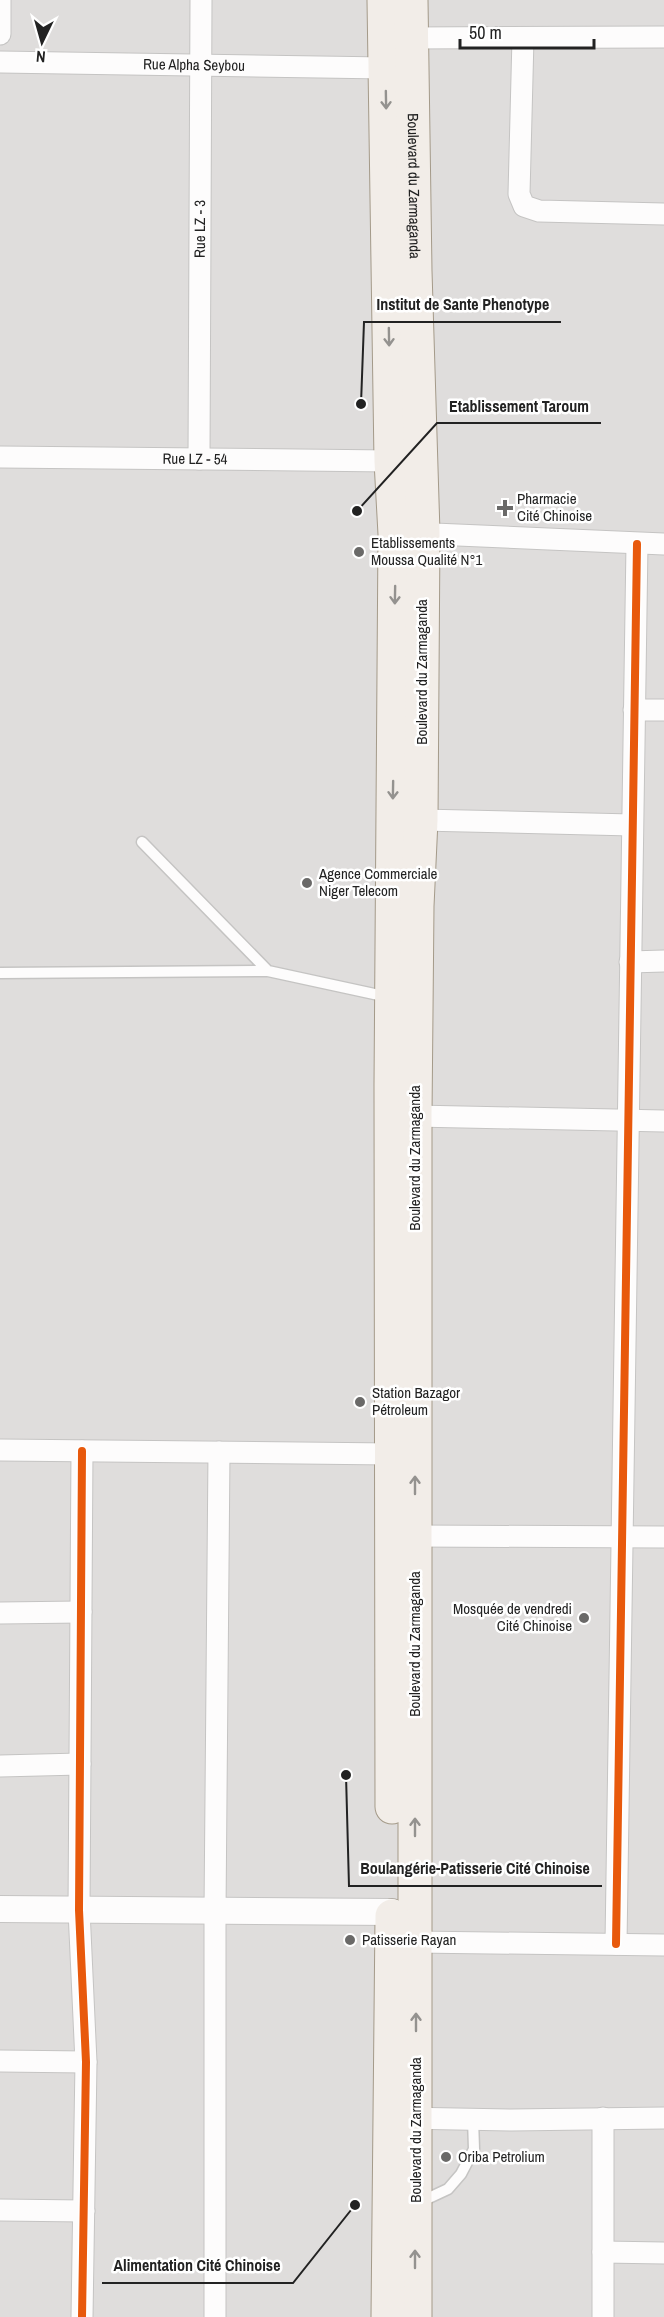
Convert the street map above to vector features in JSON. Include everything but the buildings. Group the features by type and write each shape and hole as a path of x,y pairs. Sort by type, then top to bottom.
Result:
{"main road":[{"name":"Boulevard du Zarmaganda","path":"384,0 391,461 409,533 421,820 417,906 404,1003 416,1116 403,1399 391,1454 392,1912 407,2214 415,2317"},
{"name":"Boulevard du Zarmaganda","path":"403,2118 415,1942 415,1536 403,1399 409,533 415,271 411,0"},
{"name":"Boulevard du Zarmaganda","path":"388,2317 407,2214"}],"street":[{"path":"0,0 0,34"},
{"name":"Rue LZ - 3","path":"199,459 201,0"},
{"path":"411,38 664,37"},
{"path":"523,38 519,194 524,206 539,211 664,214"},
{"name":"Rue Alpha Seybou","path":"0,62 386,68"},
{"name":"Rue LZ - 54","path":"0,457 391,461"},
{"path":"409,533 664,544"},
{"path":"616,1944 637,544"},
{"path":"634,710 664,710"},
{"path":"421,820 633,825"},
{"path":"630,962 664,961"},
{"path":"416,1116 664,1121"},
{"path":"0,1450 391,1454"},
{"path":"82,1451 79,1910 86,2062 82,2317"},
{"path":"215,2317 215,1911 219,1452"},
{"path":"415,1536 664,1537"},
{"path":"0,1613 81,1612"},
{"path":"0,1766 80,1764"},
{"path":"0,1909 392,1912"},
{"path":"415,1942 664,1945"},
{"path":"0,2061 86,2062"},
{"path":"403,2118 664,2118"},
{"path":"603,2118 603,2317"},
{"path":"0,2210 84,2211"},
{"path":"603,2252 664,2253"}],"lane":[{"path":"142,842 268,971"},
{"path":"0,973 268,971 404,1003"},
{"path":"407,2214 448,2189 461,2174 474,2149 473,2119"}],"shaded area":[{"path":"0,0 664,0 664,2317 0,2317"}],"cycle path":[{"path":"616,1944 637,544"},
{"path":"82,1451 79,1910 86,2062 82,2317"}],"place":[{"name":"Institut de Sante Phenotype","path":"361,404"},
{"name":"Pharmacie Cité Chinoise","path":"505,508"},
{"name":"Etablissement Taroum","path":"357,511"},
{"name":"Etablissements Moussa Qualité N°1","path":"359,552"},
{"name":"Agence Commerciale Niger Telecom","path":"307,883"},
{"name":"Station Bazagor Pétroleum","path":"360,1402"},
{"name":"Mosquée de vendredi Cité Chinoise","path":"584,1618"},
{"name":"Boulangérie-Patisserie Cité Chinoise","path":"346,1775"},
{"name":"Patisserie Rayan","path":"350,1940"},
{"name":"Oriba Petrolium","path":"446,2157"},
{"name":"Alimentation Cité Chinoise","path":"355,2205"}]}
